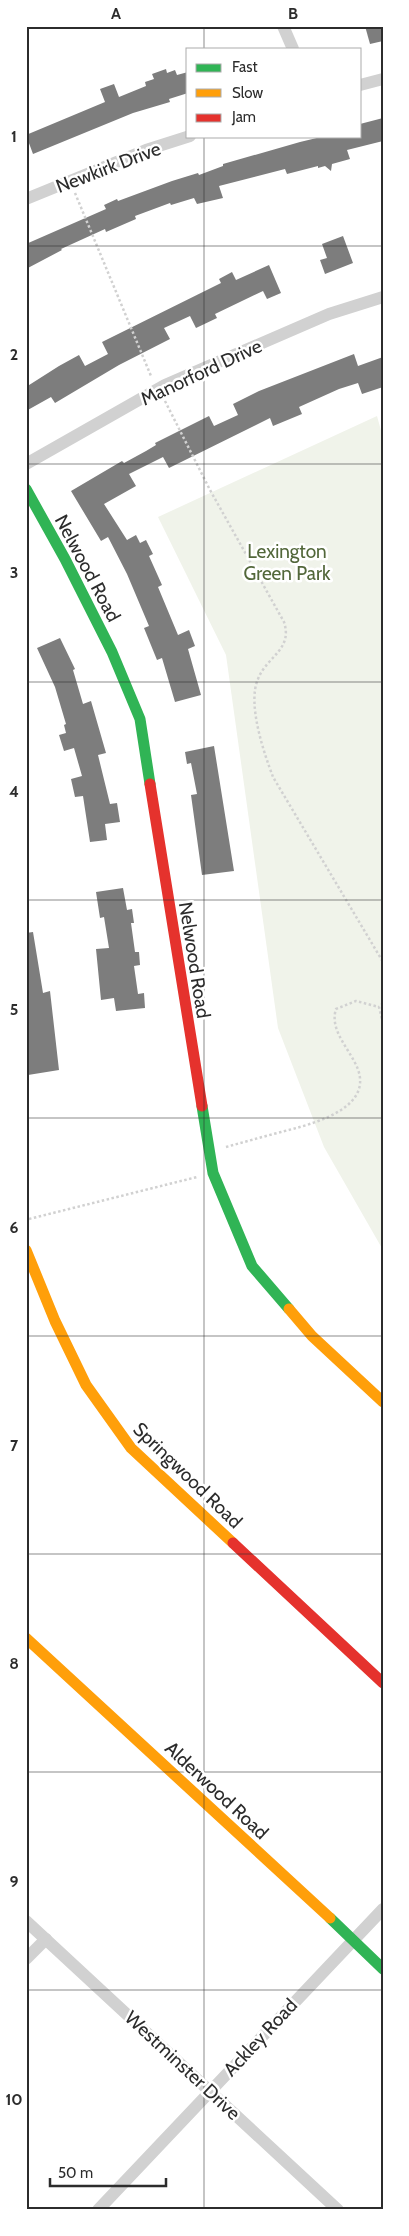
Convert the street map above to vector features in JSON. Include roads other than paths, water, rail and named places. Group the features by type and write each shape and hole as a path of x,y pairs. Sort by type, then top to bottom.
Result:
{"street":[{"path":"283,26 293,48"},
{"path":"362,84 383,79"},
{"name":"Newkirk Drive","path":"26,200 146,150 186,137"},
{"name":"Manorford Drive","path":"26,464 165,385 329,314 383,297"},
{"name":"Nelwood Road","path":"26,489 66,559 112,652 140,720 213,1173 252,1266 312,1336 383,1402"},
{"name":"Springwood Road","path":"26,1250 55,1320 86,1385 131,1448 383,1683"},
{"name":"Alderwood Road","path":"26,1638 354,1940 383,1969"},
{"name":"Ackley Road","path":"98,2210 383,1909"},
{"name":"Westminster Drive","path":"26,1921 338,2210"},
{"path":"26,1960 46,1939"}],"park label":[{"name":"Lexington Green Park","path":"287,562"}]}
